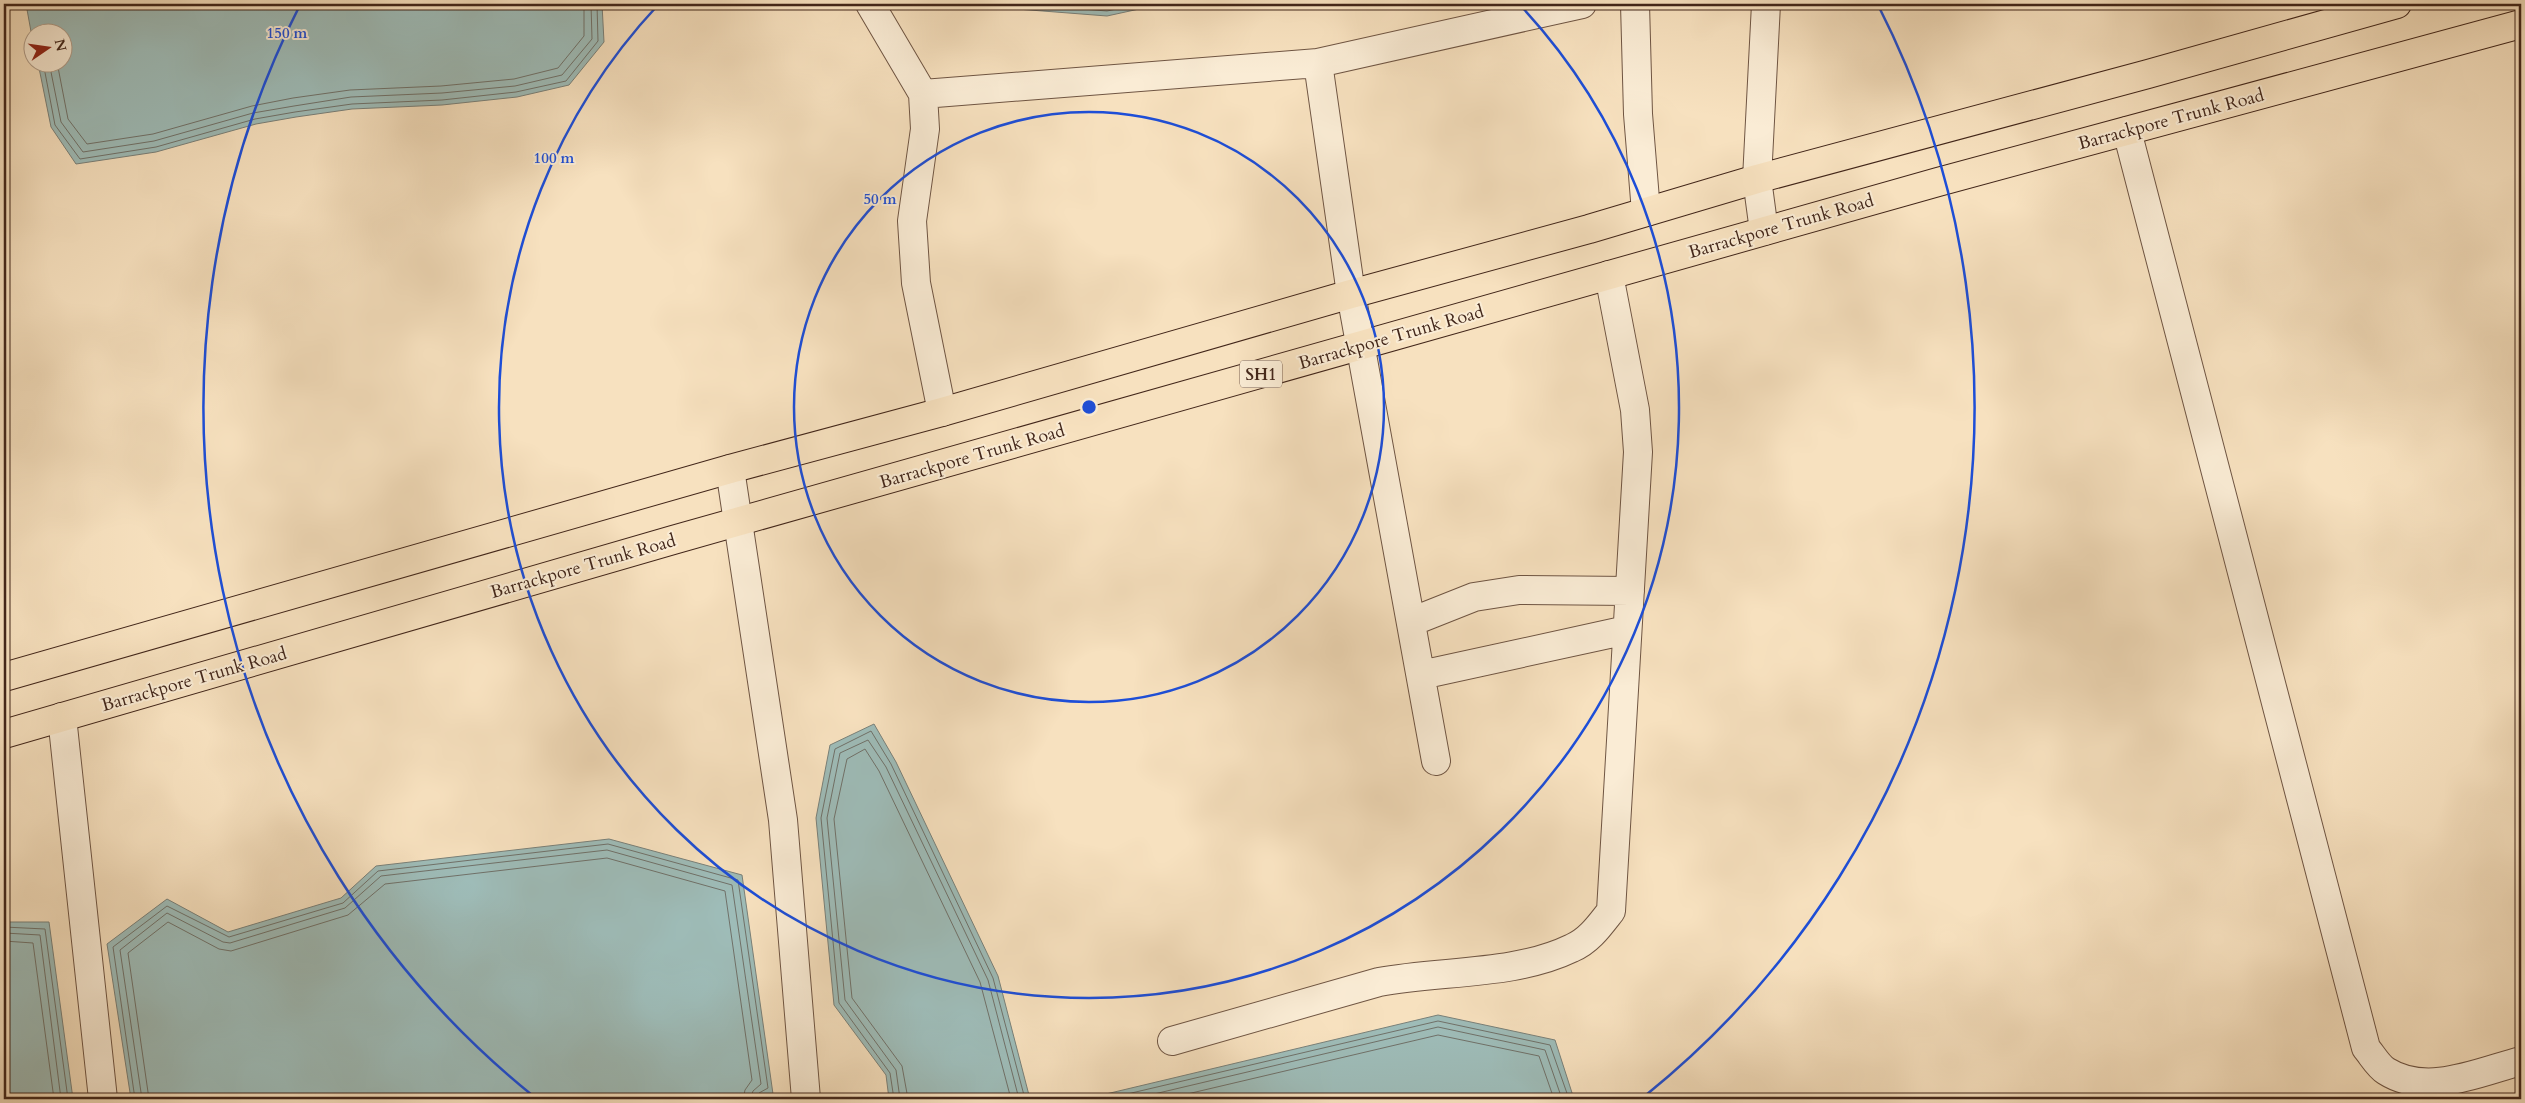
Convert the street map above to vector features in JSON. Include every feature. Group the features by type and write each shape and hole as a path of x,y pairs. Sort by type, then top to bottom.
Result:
{"main road":[{"path":"4,677 730,469 942,412 1757,179 2148,74 2397,4"},
{"name":"Barrackpore Trunk Road","path":"4,734 737,522 1764,231 2521,24"}],"street":[{"path":"870,4 922,94 925,129 912,221 916,283 942,412"},
{"path":"922,94 1318,63 1582,4"},
{"path":"1635,4 1638,114 1646,212"},
{"path":"1764,231 1757,179 1766,4"},
{"path":"1318,63 1352,294 1436,761"},
{"path":"2127,131 2366,1048 2385,1071 2407,1080 2437,1083 2521,1061"},
{"path":"1172,1041 1379,982 1405,977 1500,969 1519,965 1573,948 1593,934 1610,911 1638,444 1635,410 1609,275"},
{"path":"730,469 783,820 806,1099"},
{"path":"1411,622 1474,597 1519,590 1630,590"},
{"path":"1421,675 1627,630"},
{"path":"62,717 103,1099"}],"water":[{"path":"26,4 602,4 604,42 569,85 517,97 442,105 352,109 296,117 256,124 156,152 76,164 51,127 40,72 72,72 72,22 29,22"},
{"path":"1011,4 1162,4 1107,16 1017,9"},
{"path":"874,724 896,762 998,976 1030,1099 889,1099 886,1075 834,1005 816,818 830,745"},
{"path":"609,839 742,875 773,1094 752,1099 131,1099 107,944 167,899 228,932 341,898 376,866"},
{"path":"4,922 49,922 73,1099 4,1099"},
{"path":"1438,1015 1555,1040 1574,1099 1085,1099"}]}
